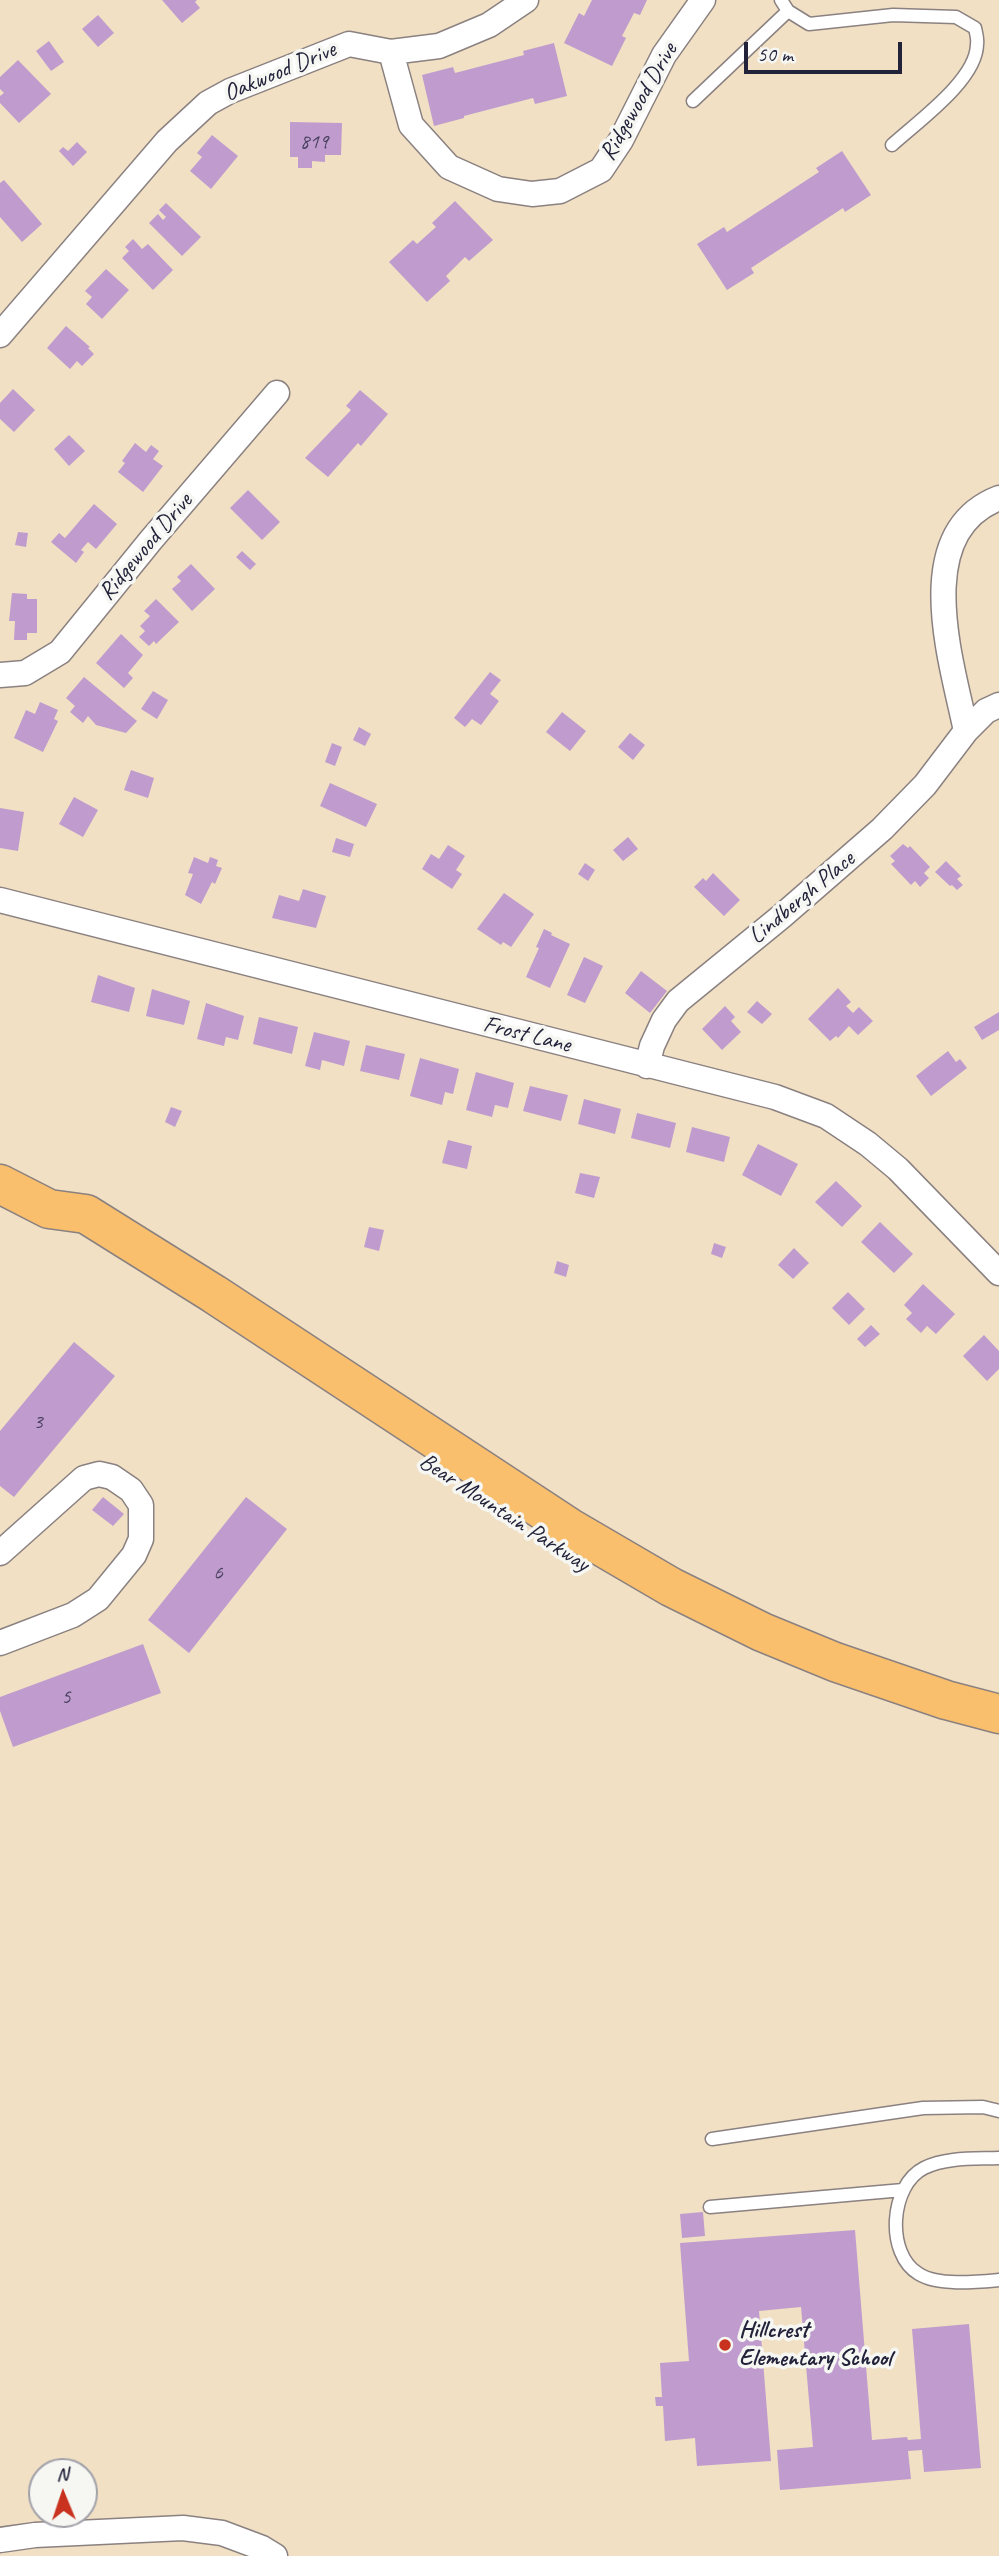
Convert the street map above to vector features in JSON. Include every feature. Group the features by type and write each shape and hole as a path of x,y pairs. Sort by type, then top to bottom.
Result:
{"highway":[{"name":"Bear Mountain Parkway","path":"0,1184 49,1209 86,1214 214,1294 570,1528 671,1587 762,1632 824,1658 907,1688 999,1714"},
{"name":"Bear Mountain Parkway","path":"49,1209 74,1236 140,1275 522,1527 654,1605 757,1656 828,1686 924,1719 999,1740"}],"street":[{"name":"Oakwood Drive","path":"0,335 167,141 208,103 230,91 268,78 336,47 349,44 391,52 439,46 489,25 526,0"},
{"name":"Ridgewood Drive","path":"391,52 411,125 449,167 498,189 532,194 560,191 601,170 621,140 664,55 702,0"},
{"name":"Ridgewood Drive","path":"0,675 26,673 60,652 151,540 277,393"},
{"path":"966,732 943,617 943,580 949,553 960,530 972,515 988,502 999,498"},
{"name":"Lindbergh Place","path":"647,1066 652,1046 664,1020 678,1001 883,829 925,785 966,732 986,711 999,705"},
{"name":"Frost Lane","path":"0,900 775,1097 826,1116 868,1144 898,1169 999,1273"},
{"path":"0,1643 73,1615 98,1599 134,1555 141,1539 141,1505 131,1490 113,1477 99,1474 84,1478 2,1547"},
{"path":"0,2540 35,2535 183,2528 222,2533 262,2548 275,2556"}],"lane":[{"path":"693,101 785,6 809,24 893,15 956,17 975,28 978,46 971,66 958,85 892,145"},
{"path":"712,2138 923,2108 983,2107 999,2111"},
{"path":"999,2158 941,2162 924,2168 909,2178 899,2198 897,2242 906,2264 920,2276 961,2283 999,2280"},
{"path":"710,2207 903,2190"}],"building":[{"path":"162,0 197,0 195,2 200,8 182,23"},
{"path":"592,0 647,0 640,15 634,13 622,36 626,38 612,66 564,43 579,13 584,16"},
{"path":"98,15 114,33 98,47 82,29"},
{"path":"49,41 64,62 51,71 36,51"},
{"path":"554,43 567,96 535,104 533,98 434,126 422,75 453,67 455,73 524,55 523,51"},
{"path":"18,60 51,94 19,123 0,103 0,96 4,93 0,89 0,77"},
{"path":"290,122 342,123 341,155 325,155 325,162 312,161 312,168 298,168 298,157 290,157"},
{"path":"212,135 238,156 211,189 190,171 202,157 197,153"},
{"path":"77,142 87,152 73,166 59,151 63,147 68,151"},
{"path":"842,151 871,195 845,212 843,208 751,268 754,273 727,290 697,244 724,227 727,232 819,172 816,168"},
{"path":"4,180 42,224 22,242 0,217 0,183"},
{"path":"455,201 493,240 469,261 465,257 446,276 450,281 427,302 389,262 413,240 417,244 436,227 432,223"},
{"path":"166,203 201,237 182,256 149,223 158,214 163,220 166,217 159,210"},
{"path":"133,239 142,249 148,244 173,270 153,290 122,258 129,251 125,247"},
{"path":"106,269 129,290 102,319 86,304 92,297 85,291"},
{"path":"66,326 90,347 88,348 94,354 82,366 77,361 70,369 47,348"},
{"path":"13,389 35,410 14,432 0,419 0,403"},
{"path":"360,390 388,414 361,446 358,443 328,477 305,458 351,410 346,406"},
{"path":"69,435 85,451 69,466 54,449"},
{"path":"135,443 146,452 151,445 159,451 153,459 163,466 143,492 118,472 125,463 122,461"},
{"path":"248,490 280,522 262,540 230,508"},
{"path":"94,504 117,524 96,549 88,542 81,550 84,552 76,563 51,542 59,533 65,538"},
{"path":"18,532 28,533 26,547 15,545"},
{"path":"242,551 256,564 250,570 236,557"},
{"path":"191,564 215,589 192,611 172,589 181,581 177,577"},
{"path":"12,593 27,594 27,599 37,599 37,633 27,633 27,640 14,640 15,621 9,621"},
{"path":"156,599 179,622 156,644 154,641 149,646 139,637 145,631 140,626 150,616 144,611"},
{"path":"121,634 143,655 128,673 133,678 124,688 96,663"},
{"path":"490,672 501,680 490,694 499,701 481,725 472,719 465,727 454,718"},
{"path":"84,677 137,721 126,733 96,725 88,716 83,723 70,712 75,706 66,698"},
{"path":"153,691 168,700 157,719 141,709"},
{"path":"40,702 58,710 54,719 58,721 43,752 14,738 26,710 35,714"},
{"path":"562,712 586,731 570,751 546,732"},
{"path":"359,727 371,734 365,746 353,740"},
{"path":"630,733 645,745 633,760 618,747"},
{"path":"332,743 342,747 335,766 325,762"},
{"path":"131,770 154,778 148,798 124,790"},
{"path":"330,783 377,804 366,827 320,806"},
{"path":"74,797 98,810 83,837 59,824"},
{"path":"0,808 24,812 18,851 0,848"},
{"path":"628,837 638,849 623,861 613,850"},
{"path":"336,838 354,844 350,857 332,852"},
{"path":"903,844 908,848 910,846 930,867 924,873 929,878 920,887 915,881 911,885 891,864 895,861 890,856"},
{"path":"448,845 465,856 456,870 462,874 452,889 422,869 431,854 439,859"},
{"path":"194,857 208,863 210,857 218,860 216,866 222,868 201,904 185,895 193,874 188,873"},
{"path":"946,861 961,876 957,879 963,885 957,890 935,872"},
{"path":"585,863 595,870 588,881 578,874"},
{"path":"713,873 740,900 724,916 694,887 703,878 706,881"},
{"path":"303,889 326,896 316,928 272,918 279,895 299,901"},
{"path":"504,893 534,914 511,947 503,942 501,945 477,929"},
{"path":"544,929 570,944 550,988 526,977"},
{"path":"584,957 603,966 585,1003 567,995"},
{"path":"641,971 667,991 650,1013 625,993"},
{"path":"98,975 135,988 129,1012 91,1002"},
{"path":"838,988 851,1002 846,1006 853,1013 859,1007 873,1021 858,1035 849,1026 838,1038 836,1036 830,1041 808,1019"},
{"path":"152,989 190,1001 184,1025 146,1016"},
{"path":"757,1001 772,1014 762,1024 747,1012"},
{"path":"206,1003 244,1016 238,1040 226,1037 224,1046 197,1039"},
{"path":"725,1006 735,1017 731,1021 741,1032 722,1050 702,1029"},
{"path":"999,1012 999,1030 982,1040 974,1027"},
{"path":"259,1017 298,1027 292,1054 253,1044"},
{"path":"314,1032 350,1041 344,1066 322,1060 320,1070 305,1066"},
{"path":"366,1045 405,1054 399,1080 360,1071"},
{"path":"948,1051 956,1062 960,1059 967,1068 931,1096 916,1076"},
{"path":"420,1058 459,1069 453,1094 445,1092 442,1105 410,1096"},
{"path":"476,1072 514,1083 508,1108 495,1105 492,1117 466,1110"},
{"path":"530,1086 568,1095 561,1121 523,1111"},
{"path":"584,1099 621,1109 615,1134 578,1124"},
{"path":"171,1107 182,1111 175,1127 165,1122"},
{"path":"637,1113 676,1123 670,1148 631,1138"},
{"path":"692,1127 730,1137 724,1162 686,1152"},
{"path":"448,1140 472,1146 467,1169 442,1163"},
{"path":"758,1144 798,1164 781,1196 742,1175"},
{"path":"580,1173 600,1177 594,1198 575,1193"},
{"path":"836,1181 862,1206 842,1227 815,1202"},
{"path":"880,1222 913,1254 894,1273 861,1242"},
{"path":"369,1227 384,1230 379,1251 364,1247"},
{"path":"714,1243 726,1247 722,1258 711,1254"},
{"path":"794,1248 809,1263 793,1279 778,1265"},
{"path":"557,1261 569,1265 566,1277 554,1273"},
{"path":"923,1284 955,1314 936,1334 927,1326 921,1333 906,1319 912,1313 904,1305"},
{"path":"848,1292 865,1309 849,1325 832,1308"},
{"path":"871,1325 880,1334 865,1347 857,1339"},
{"path":"984,1335 999,1351 999,1369 987,1381 963,1356"},
{"path":"74,1342 115,1376 14,1497 0,1486 0,1431"},
{"path":"103,1497 124,1514 113,1526 92,1510"},
{"path":"246,1497 287,1529 189,1653 148,1620"},
{"path":"143,1644 161,1693 13,1747 0,1711 0,1697"},
{"path":"703,2212 705,2236 682,2238 680,2214"},
{"name":"Hillcrest Elementary School","path":"855,2230 872,2440 907,2437 908,2440 921,2439 912,2329 969,2324 981,2468 924,2472 922,2450 908,2451 911,2479 780,2490 777,2450 813,2447 801,2307 759,2311 771,2461 697,2466 695,2438 665,2441 663,2406 656,2406 655,2397 662,2397 660,2363 689,2361 680,2243"}],"place":[{"name":"Hillcrest Elementary School","path":"725,2345"}]}
